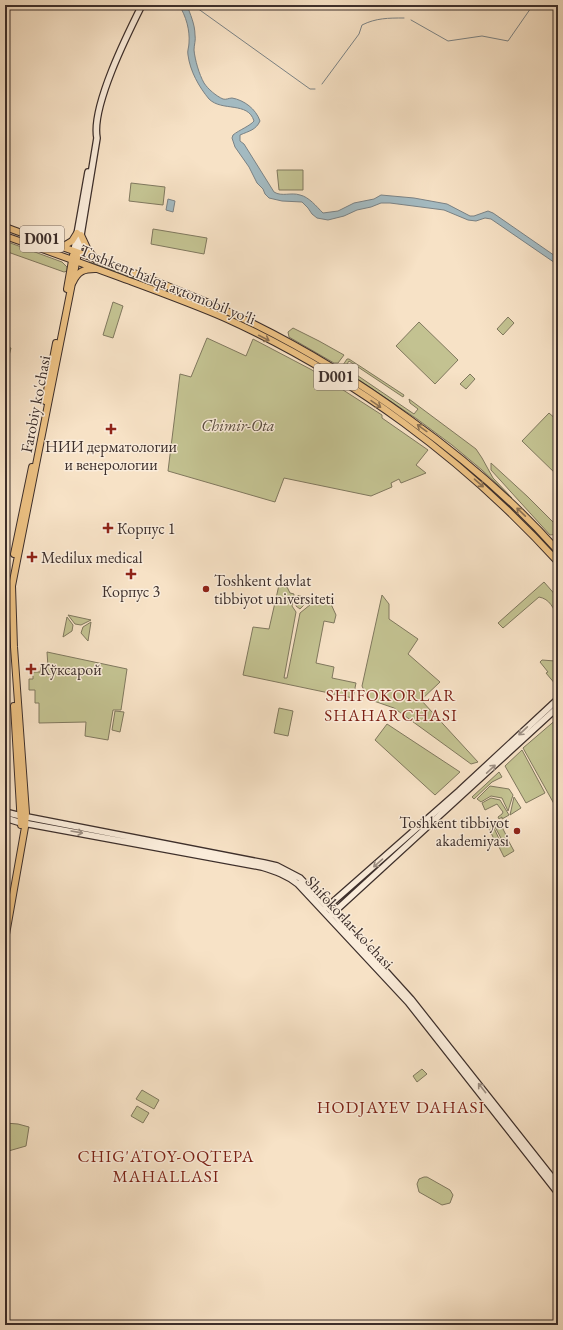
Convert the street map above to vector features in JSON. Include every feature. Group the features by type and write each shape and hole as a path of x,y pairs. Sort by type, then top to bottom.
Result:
{"main road":[{"path":"76,252 97,138 96,133 100,107 118,55 142,5"},
{"name":"Toshkent halqa avtomobil yo'li","path":"5,227 170,287 224,310 302,349 345,374 378,396 457,455 507,498 558,551"},
{"path":"62,247 72,241 79,234"},
{"path":"79,234 87,248 97,260"},
{"name":"Toshkent halqa avtomobil yo'li","path":"5,236 177,298 226,319 298,355 341,380 401,422 450,459 502,504 531,532 558,562"},
{"name":"Farobiy ko'chasi","path":"5,940 23,820 12,586 73,282 76,252"},
{"name":"Farobiy ko'chasi","path":"5,922 23,820 10,646 8,585 75,260"},
{"path":"73,282 76,275 80,272 87,270 100,270"},
{"path":"341,380 345,374"},
{"path":"531,532 536,527"},
{"path":"328,917 396,855 558,699"},
{"path":"322,911 461,793 558,707"},
{"path":"5,812 23,820"},
{"name":"Shifokorlar ko'chasi","path":"5,818 52,824 277,866 300,878 328,906 411,999 558,1185"},
{"name":"Shifokorlar ko'chasi","path":"52,824 275,871 298,884 408,1002 558,1193"}],"green space":[{"path":"277,170 303,170 303,190 279,190"},
{"path":"131,183 165,187 163,205 129,201"},
{"path":"153,229 207,238 204,254 151,244"},
{"path":"5,241 62,262 67,267 67,271 64,272 5,251"},
{"path":"89,262 164,288 209,306 259,330 339,373 338,375 269,336 184,297"},
{"path":"113,302 123,306 113,338 103,335"},
{"path":"508,317 514,323 503,335 497,329"},
{"path":"419,322 458,360 435,384 396,346"},
{"path":"293,328 344,355 338,363 334,363 289,337 288,332"},
{"name":"Chimir-Ota","path":"207,338 246,356 253,339 312,370 382,415 382,418 428,450 416,465 426,473 401,483 399,479 391,483 392,487 371,496 284,478 275,502 168,471 180,374 191,377"},
{"path":"5,347 11,348 5,371"},
{"path":"347,359 404,395 403,397 349,361 345,367 414,414 418,409 410,403 409,399 476,449 493,478 512,498 452,445 417,419 341,368"},
{"path":"470,374 475,379 466,389 460,384"},
{"path":"348,379 443,447 488,485 531,525 529,526 487,486 442,449 347,381"},
{"path":"549,413 558,421 558,476 522,441"},
{"path":"491,463 558,527 558,534 550,535 491,470"},
{"path":"544,582 558,598 558,617 549,602 539,597 503,628 498,623"},
{"path":"279,585 287,587 290,593 294,594 292,606 296,612 284,678 287,678 300,613 316,600 330,602 336,615 334,623 324,621 316,663 334,667 332,678 356,683 353,698 243,675 253,627 269,629"},
{"path":"298,595 311,598 300,609 296,606"},
{"path":"382,595 389,604 389,619 418,639 408,654 440,682 421,700 478,762 471,764 394,708 368,699 362,686"},
{"path":"68,615 91,620 81,625 75,624"},
{"path":"67,617 73,625 72,631 63,637"},
{"path":"91,622 88,641 81,633 83,627"},
{"path":"47,652 127,669 121,710 113,710 108,740 85,736 86,722 39,723 39,703 35,703 35,690 29,690 29,679 33,679 33,672 40,672 41,667 48,667"},
{"path":"558,656 558,686 546,673 548,672 540,662 542,660 555,661"},
{"path":"279,708 293,711 288,736 274,733"},
{"path":"115,711 124,712 120,732 112,730"},
{"path":"558,718 558,811 523,748"},
{"path":"387,724 460,772 435,795 375,740"},
{"path":"522,750 545,793 526,803 505,766"},
{"path":"499,772 502,777 492,782 474,799 472,797"},
{"path":"490,786 509,789 513,795 508,811 502,798 491,796 481,802 477,799"},
{"path":"514,797 521,808 510,815"},
{"path":"491,798 500,800 509,815 499,819 498,817 503,812 497,804 485,810 482,803"},
{"path":"499,821 507,837 502,840 495,827 494,828 500,841 496,843 488,827"},
{"path":"508,840 514,851 504,857 498,845"},
{"path":"422,1069 427,1074 417,1082 413,1076"},
{"path":"142,1090 159,1100 154,1109 136,1099"},
{"path":"137,1106 149,1113 143,1123 131,1116"},
{"path":"5,1123 29,1127 26,1146 5,1152"},
{"path":"427,1177 450,1190 453,1195 450,1203 442,1205 419,1192 417,1184 419,1179"}],"water":[{"path":"179,5 187,5 192,19 195,31 195,58 204,83 212,92 223,99 236,99 245,103 256,113 260,121 252,130 240,135 240,141 244,144 274,192 303,196 312,202 323,213 338,211 354,203 374,199 381,195 414,198 447,204 470,216 488,211 558,258 558,265 491,219 485,218 476,221 468,220 444,210 381,203 328,220 317,218 302,202 282,201 269,198 257,183 249,167 235,147 232,138 238,131 250,125 254,121 251,115 246,111 214,103 202,89 193,73 189,61 188,28 186,18"},
{"path":"168,199 175,201 173,212 166,210"}],"waterway":[{"path":"411,20 448,41 482,36 508,41 533,5"},
{"path":"197,8 310,89 315,89"},
{"path":"322,84 359,34 362,25 387,18 404,18"}],"place":[{"name":"НИИ дерматологии и венерологии","path":"111,429"},
{"name":"Корпус 1","path":"108,528"},
{"name":"Medilux medical","path":"32,557"},
{"name":"Корпус 3","path":"131,574"},
{"name":"Toshkent davlat tibbiyot universiteti","path":"206,589"},
{"name":"Кўксарой","path":"31,669"},
{"name":"Toshkent tibbiyot akademiyasi","path":"517,831"}],"district":[{"name":"SHIFOKORLAR SHAHARCHASI","path":"391,705"},
{"name":"HODJAYEV DAHASI","path":"401,1107"},
{"name":"CHIG'ATOY-OQTEPA MAHALLASI","path":"166,1166"}]}
